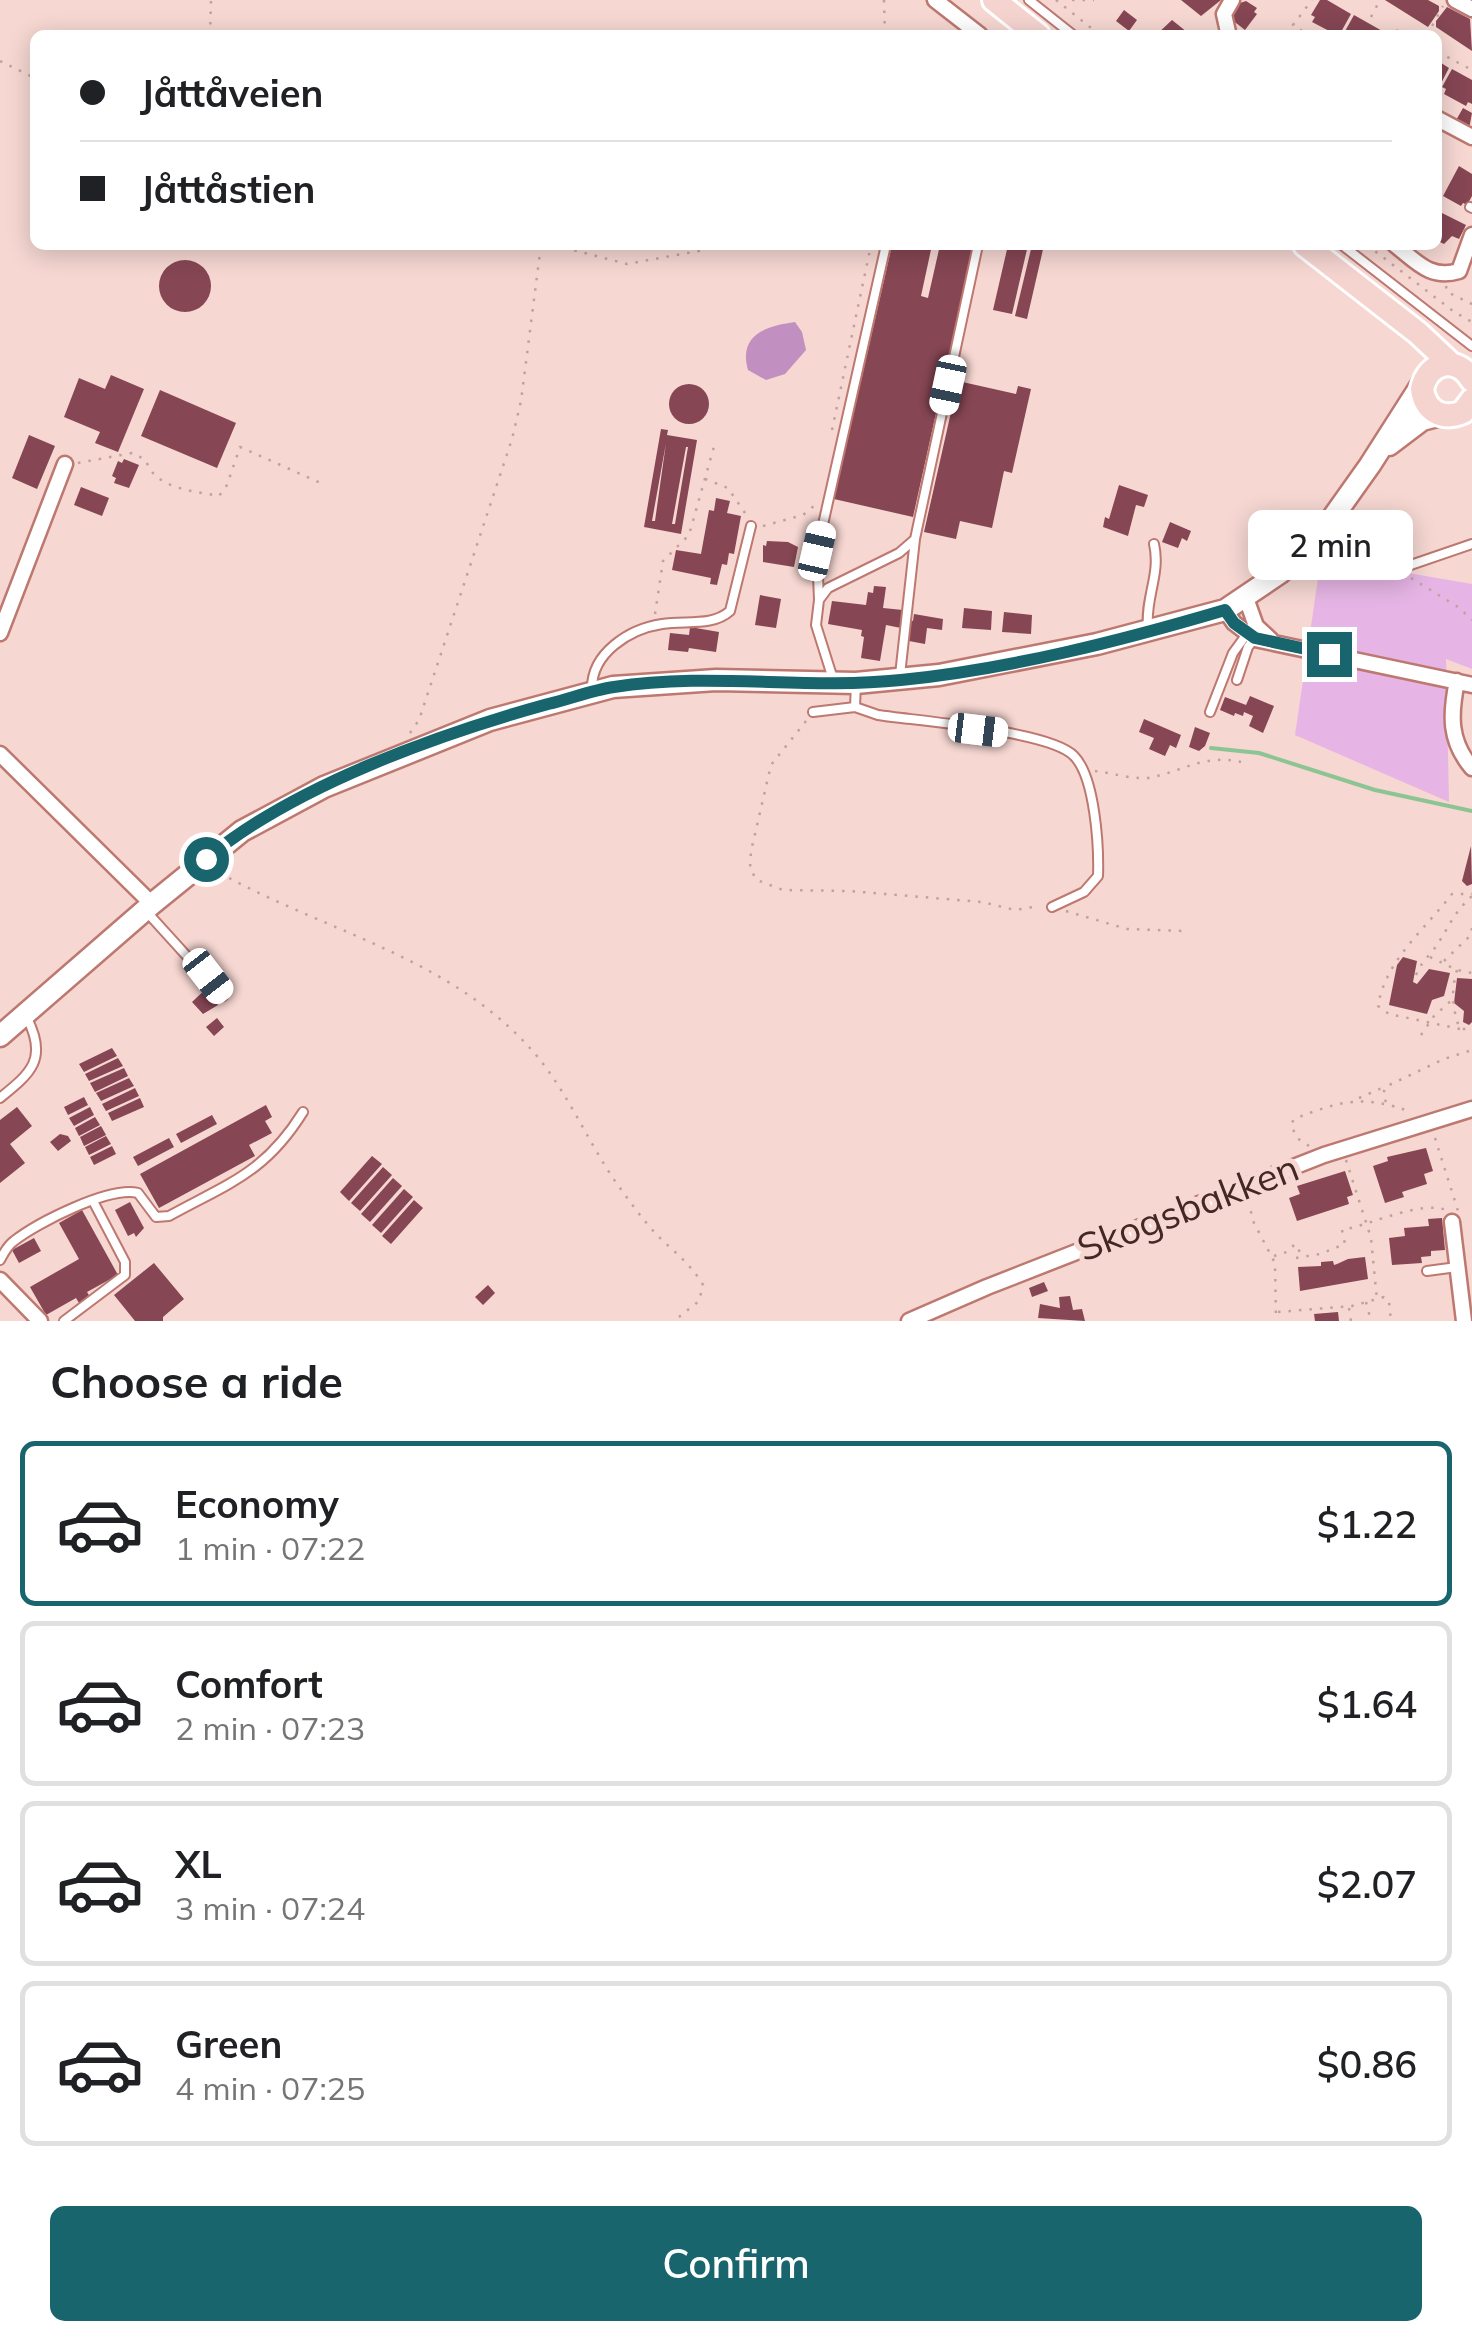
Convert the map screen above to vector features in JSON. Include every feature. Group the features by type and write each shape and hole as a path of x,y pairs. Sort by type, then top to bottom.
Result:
{"main road":[{"path":"994,0 1032,30"},
{"path":"1311,250 1451,364 1466,370 1472,380"},
{"path":"1385,308 1410,344 1424,379 1424,402 1460,412"},
{"path":"9,1023 242,832 340,780 490,720 613,687 716,680 900,680 1098,644 1225,610 1280,573 1321,534 1424,379 1435,367 1451,364"},
{"path":"1370,465 1397,436 1422,420 1460,412"}],"street":[{"path":"936,0 974,30"},
{"path":"1228,30 1224,14 1232,0"},
{"path":"1455,0 1472,9"},
{"path":"1442,121 1472,137"},
{"path":"1400,250 1429,272 1444,276 1458,270 1472,235"},
{"path":"0,633 66,464"},
{"path":"1246,598 1258,634"},
{"path":"1225,610 1258,634 1464,683 1451,725 1460,753 1472,768"},
{"path":"0,754 149,907"},
{"name":"Skogsbakken","path":"909,1321 1324,1155 1472,1109"},
{"path":"1452,1222 1464,1321"},
{"path":"0,1280 40,1321"}],"lane":[{"path":"1029,0 1067,30"},
{"path":"856,707 816,624 817,551 885,250"},
{"path":"900,680 915,539 977,250"},
{"path":"1348,250 1472,346"},
{"path":"592,693 595,668 607,652 629,636 653,626 721,620 730,611 751,526"},
{"path":"1321,534 1396,570 1472,544"},
{"path":"819,600 828,588 899,553 915,539"},
{"path":"1148,631 1146,612 1158,567 1154,544"},
{"path":"1237,680 1248,647 1258,634"},
{"path":"1210,712 1233,653 1258,634"},
{"path":"813,712 856,707 878,715 1053,741 1071,752 1084,769 1097,843 1098,876 1084,892 1052,907"},
{"path":"149,907 223,996"},
{"path":"0,1098 25,1077 36,1060 37,1040 9,1023"},
{"path":"0,1260 15,1240 93,1201 132,1191 143,1197 156,1217 169,1216 264,1162 286,1139 303,1112"},
{"path":"64,1321 125,1275 125,1262 93,1201"},
{"path":"1427,1271 1457,1267"}],"path":[{"path":"210,0 210,30"},
{"path":"884,0 884,30"},
{"path":"1056,0 1094,30"},
{"path":"1072,0 1094,0"},
{"path":"1301,30 1294,25 1312,0"},
{"path":"1371,18 1380,0"},
{"path":"1431,30 1446,0"},
{"path":"1442,54 1472,70"},
{"path":"0,60 30,75"},
{"path":"401,741 418,720 512,439 521,401 540,250"},
{"path":"573,250 627,264 692,250"},
{"path":"832,430 871,250"},
{"path":"1374,250 1472,322"},
{"path":"1444,276 1447,292 1472,304"},
{"path":"653,626 663,562 689,535 715,442"},
{"path":"66,464 132,453 146,460 149,472 168,484 220,496 240,446 323,484"},
{"path":"705,479 728,488 751,526 772,526 803,515 816,504"},
{"path":"1396,570 1458,607 1472,620"},
{"path":"813,712 771,765 750,851 750,868 757,880 784,890 982,902 1015,910 1052,907 1112,926 1184,931"},
{"path":"1084,769 1148,778 1191,763 1241,762"},
{"path":"206,859 219,872 270,901 432,970 488,1007 529,1047 550,1073 616,1182 655,1233 686,1260 703,1285 702,1295 674,1321"},
{"path":"1472,895 1452,894 1422,934 1402,950 1378,1006 1389,1014 1427,1024 1472,1029"},
{"path":"1416,975 1449,920 1472,895"},
{"path":"1443,962 1470,935 1472,928"},
{"path":"1428,957 1471,972"},
{"path":"1457,970 1454,999 1460,1029"},
{"path":"1421,1035 1427,1024 1454,999"},
{"path":"1324,1155 1297,1138 1291,1124 1294,1119 1358,1099 1472,1050"},
{"path":"1385,1086 1382,1096 1387,1103"},
{"path":"1358,1099 1387,1103 1430,1122"},
{"path":"1342,1149 1371,1238 1377,1300"},
{"path":"1248,1184 1250,1215 1273,1256 1278,1288 1276,1321"},
{"path":"1296,1258 1344,1244 1342,1230 1411,1210 1441,1207 1447,1210 1452,1222"},
{"path":"1273,1256 1287,1252 1295,1244 1303,1257"},
{"path":"1277,1312 1349,1306 1384,1297 1389,1300 1391,1321"},
{"path":"1366,1302 1371,1321"},
{"path":"1349,1306 1351,1321"}],"shaded area":[{"path":"795,322 806,350 785,374 766,380 748,370 747,348 751,340 774,326"},
{"path":"1321,558 1472,584 1472,669 1446,659 1449,802 1295,735"}],"building":[{"path":"1181,0 1221,0 1201,16"},
{"path":"1320,0 1351,14 1342,30 1327,30 1312,22 1315,17 1311,15"},
{"path":"1385,0 1428,0 1439,6 1439,11 1428,27"},
{"path":"1246,1 1257,8 1257,14 1245,30 1231,19 1240,3"},
{"path":"1447,7 1470,19 1472,51 1436,27"},
{"path":"1124,10 1137,20 1130,30 1116,21"},
{"path":"1354,15 1380,30 1346,30"},
{"path":"1172,20 1184,30 1161,30"},
{"path":"1452,69 1472,80 1472,104 1468,102 1466,106 1444,94 1446,89 1442,87"},
{"path":"1463,108 1472,113 1469,129 1455,122"},
{"path":"1459,166 1472,174 1472,196 1467,205 1461,206 1443,196"},
{"path":"1442,213 1466,225 1459,239 1452,236 1444,244"},
{"path":"891,250 931,250 921,296 928,298 939,250 972,250 956,325 962,327 960,334 954,332 913,517 834,499"},
{"path":"1007,250 1027,250 1012,314 993,310"},
{"path":"1031,250 1043,250 1027,319 1015,316"},
{"path":"185,260 203,268 211,286 203,304 185,312 167,304 159,286 167,268"},
{"path":"111,375 144,389 118,452 95,443 100,432 64,417 79,378 105,389"},
{"path":"958,381 1016,394 1018,386 1031,389 1012,473 1004,471 992,528 960,521 956,539 924,532"},
{"path":"689,384 703,390 709,404 703,418 689,424 675,418 669,404 675,390"},
{"path":"160,390 236,423 217,468 141,436"},
{"path":"661,429 668,430 667,435 697,440 681,534 644,527","holes":["666,443 655,521 652,521","686,447 675,524 672,524"]},
{"path":"29,435 55,446 37,489 12,478"},
{"path":"124,459 139,465 129,488 114,483 116,478 112,476 118,461 122,463"},
{"path":"1119,485 1148,495 1144,507 1136,505 1128,536 1103,527"},
{"path":"81,487 109,498 102,516 74,505"},
{"path":"716,498 730,501 727,513 741,516 734,554 729,553 727,565 722,564 717,585 710,584 711,578 672,570 676,550 701,554 709,510 714,511"},
{"path":"1170,522 1191,531 1178,548 1162,542"},
{"path":"767,541 788,542 798,547 794,567 763,562 763,545"},
{"path":"874,586 886,587 883,608 903,610 901,628 886,625 880,661 861,658 862,630 828,624 832,601 866,605 868,592 873,593"},
{"path":"760,595 781,599 776,628 755,625"},
{"path":"964,608 992,611 991,630 962,628"},
{"path":"1004,612 1032,615 1031,634 1002,632"},
{"path":"914,614 943,619 942,630 927,628 925,644 909,641"},
{"path":"690,627 719,632 716,652 668,650 670,633 689,635"},
{"path":"1250,696 1274,706 1263,733 1249,726 1253,716 1244,712 1243,716 1234,716 1220,710 1225,697 1246,705"},
{"path":"1144,719 1181,735 1176,748 1170,745 1165,756 1149,749 1154,738 1139,732"},
{"path":"1195,727 1210,733 1199,751 1189,747"},
{"path":"1471,846 1472,884 1467,886 1462,881"},
{"path":"1403,957 1417,961 1413,982 1417,984 1429,969 1450,973 1444,996 1432,1000 1427,1014 1389,1005 1397,965"},
{"path":"1457,978 1472,979 1469,1025 1463,1022 1464,1011 1454,1003"},
{"path":"209,986 220,998 218,1005 203,1014 192,1002"},
{"path":"217,1018 224,1027 214,1036 206,1027"},
{"path":"112,1048 117,1056 84,1072 79,1064"},
{"path":"118,1058 123,1066 89,1081 85,1074"},
{"path":"124,1068 128,1076 95,1092 90,1083"},
{"path":"129,1078 134,1086 101,1101 96,1093"},
{"path":"135,1088 139,1096 106,1111 102,1104"},
{"path":"84,1097 88,1105 68,1115 64,1107"},
{"path":"140,1098 144,1107 112,1121 108,1113"},
{"path":"266,1105 272,1117 265,1121 272,1133 249,1145 255,1156 159,1208 140,1174"},
{"path":"17,1107 32,1126 10,1144 25,1163 0,1183 0,1120"},
{"path":"90,1107 94,1115 74,1126 69,1118"},
{"path":"212,1115 217,1124 181,1143 176,1134"},
{"path":"95,1117 100,1125 79,1136 75,1128"},
{"path":"101,1126 106,1135 84,1146 80,1137"},
{"path":"60,1134 71,1141 58,1151 50,1142"},
{"path":"106,1136 111,1144 89,1155 85,1147"},
{"path":"169,1138 174,1147 138,1166 133,1157"},
{"path":"112,1146 116,1154 94,1165 90,1157"},
{"path":"1426,1148 1433,1171 1424,1174 1427,1184 1402,1192 1404,1197 1385,1203 1373,1166 1388,1161 1387,1157"},
{"path":"372,1156 382,1164 349,1201 340,1192"},
{"path":"383,1167 392,1175 360,1211 351,1203"},
{"path":"1345,1171 1353,1195 1347,1197 1349,1204 1297,1221 1289,1198 1300,1194 1297,1186"},
{"path":"393,1178 402,1186 370,1222 361,1214"},
{"path":"404,1189 413,1197 381,1233 372,1225"},
{"path":"414,1200 423,1208 391,1244 382,1236"},
{"path":"130,1202 144,1228 136,1237 134,1233 128,1236 115,1210"},
{"path":"82,1210 118,1275 87,1292 90,1297 79,1303 76,1298 46,1315 30,1287 79,1259 59,1223"},
{"path":"1442,1218 1445,1250 1431,1251 1431,1256 1421,1257 1422,1263 1392,1265 1389,1238 1405,1236 1404,1228 1429,1226 1428,1219"},
{"path":"34,1238 41,1251 19,1263 12,1250"},
{"path":"1365,1257 1368,1279 1300,1291 1298,1267 1333,1261 1334,1265"},
{"path":"154,1263 184,1299 163,1321 135,1321 114,1295"},
{"path":"1044,1282 1048,1291 1032,1297 1029,1288"},
{"path":"488,1285 495,1293 483,1305 475,1297"},
{"path":"1070,1296 1073,1310 1082,1309 1085,1321 1038,1318 1040,1304 1060,1308 1059,1297"},
{"path":"1338,1312 1339,1321 1315,1321 1314,1314"}],"waterway":[{"path":"1211,748 1259,753 1375,790 1472,811"}],"route":[{"path":"206,859 242,832 296,802 406,752 490,720 613,687 716,680 834,684 900,680 1098,644 1225,610 1234,623 1255,638 1329,654"}]}
